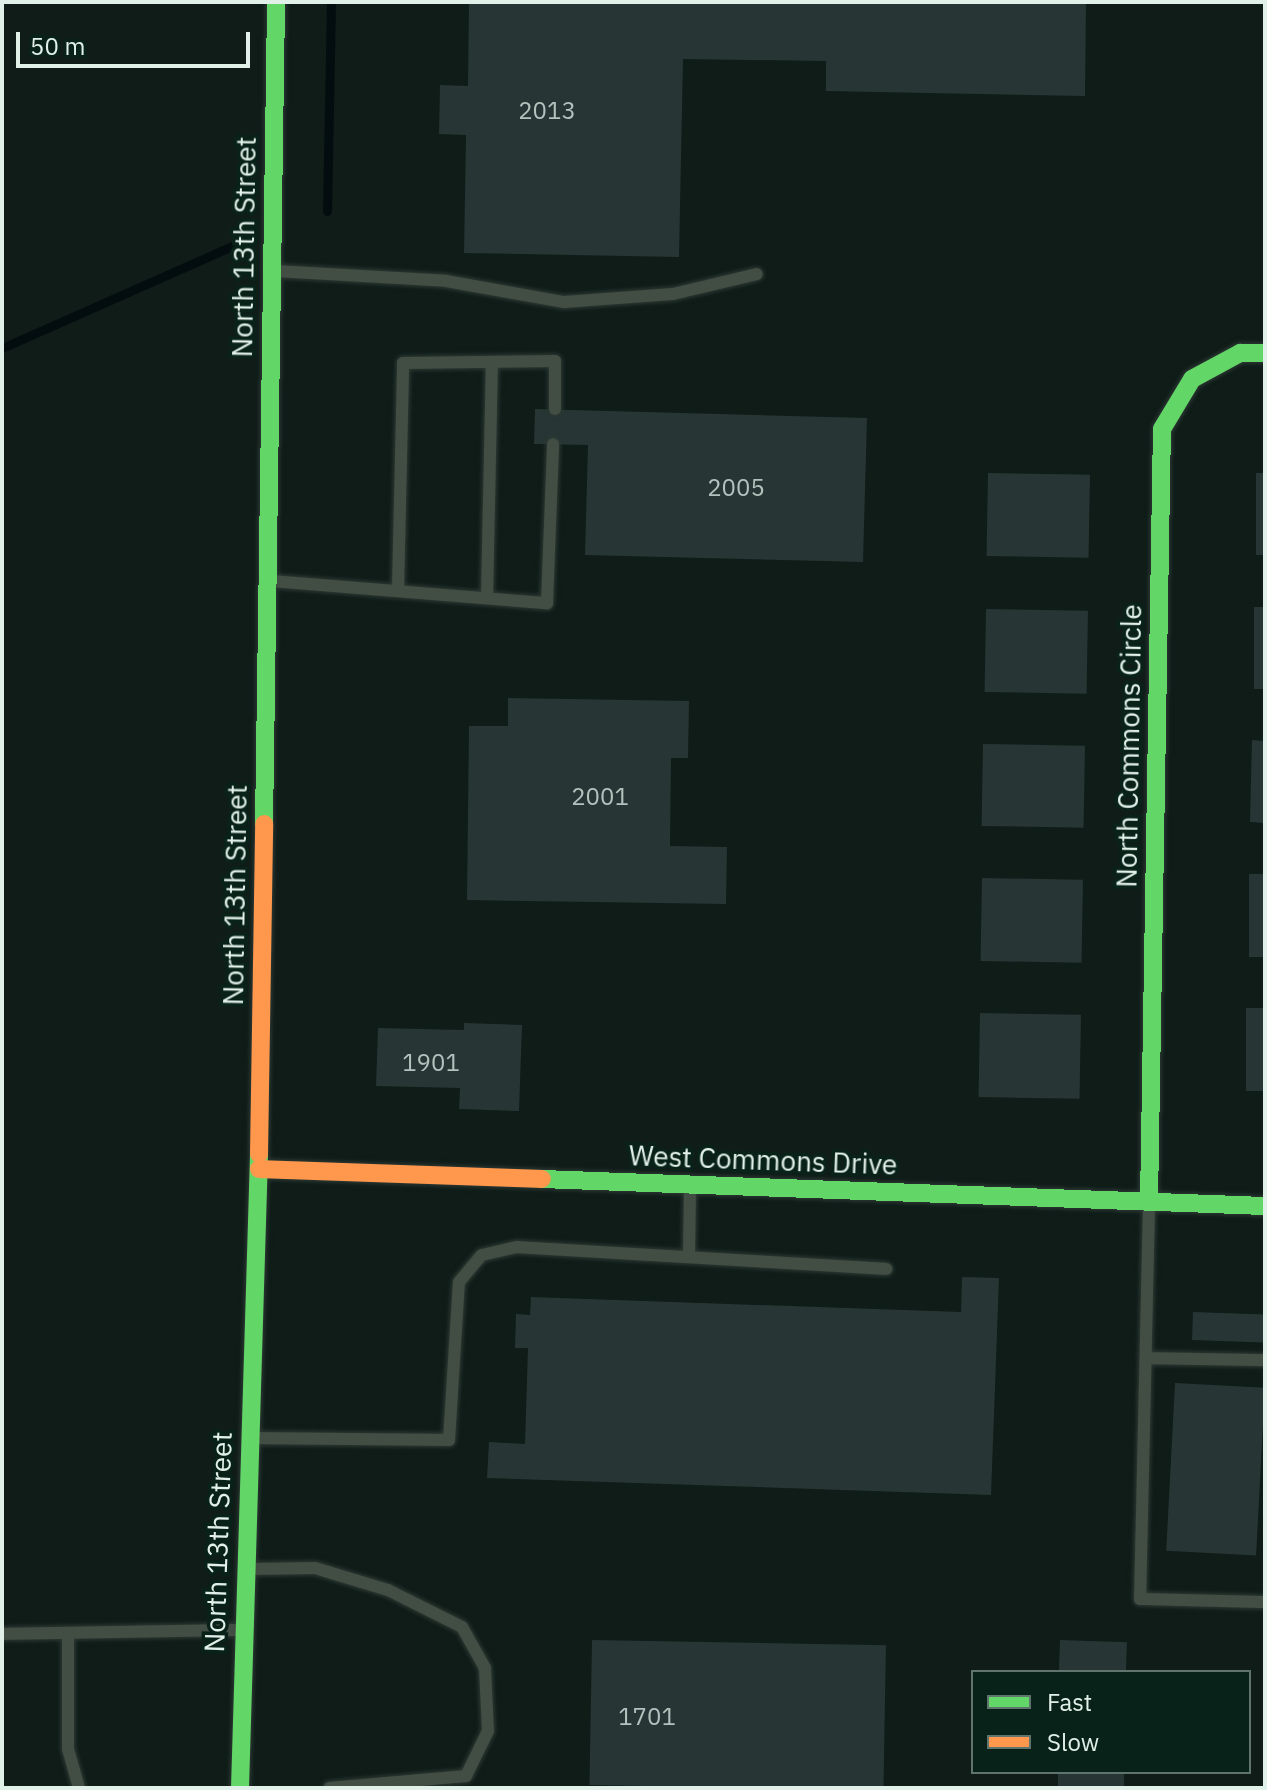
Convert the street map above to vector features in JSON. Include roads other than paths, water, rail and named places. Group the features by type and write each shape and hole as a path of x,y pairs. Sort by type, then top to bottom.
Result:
{"street":[{"name":"North 13th Street","path":"240,1788 259,1169 276,2"},
{"name":"North Commons Circle","path":"1149,1202 1162,429 1192,379 1240,353 1265,353"},
{"name":"West Commons Drive","path":"259,1169 1265,1206"}],"lane":[{"path":"272,270 446,281 564,302 673,294 757,274"},
{"path":"398,590 403,363 555,361 555,409"},
{"path":"487,597 492,362"},
{"path":"267,581 547,603 553,444"},
{"path":"689,1257 690,1186"},
{"path":"1149,1202 1140,1599 1265,1602"},
{"path":"249,1438 449,1440 459,1282 482,1255 517,1247 886,1269"},
{"path":"1146,1358 1265,1360"},
{"path":"245,1569 315,1568 388,1590 462,1627 485,1668 488,1731 466,1776 330,1788"},
{"path":"2,1634 243,1630"},
{"path":"68,1634 68,1749 79,1788"}],"waterway":[{"path":"327,211 331,2"},
{"path":"2,348 234,245"}]}
